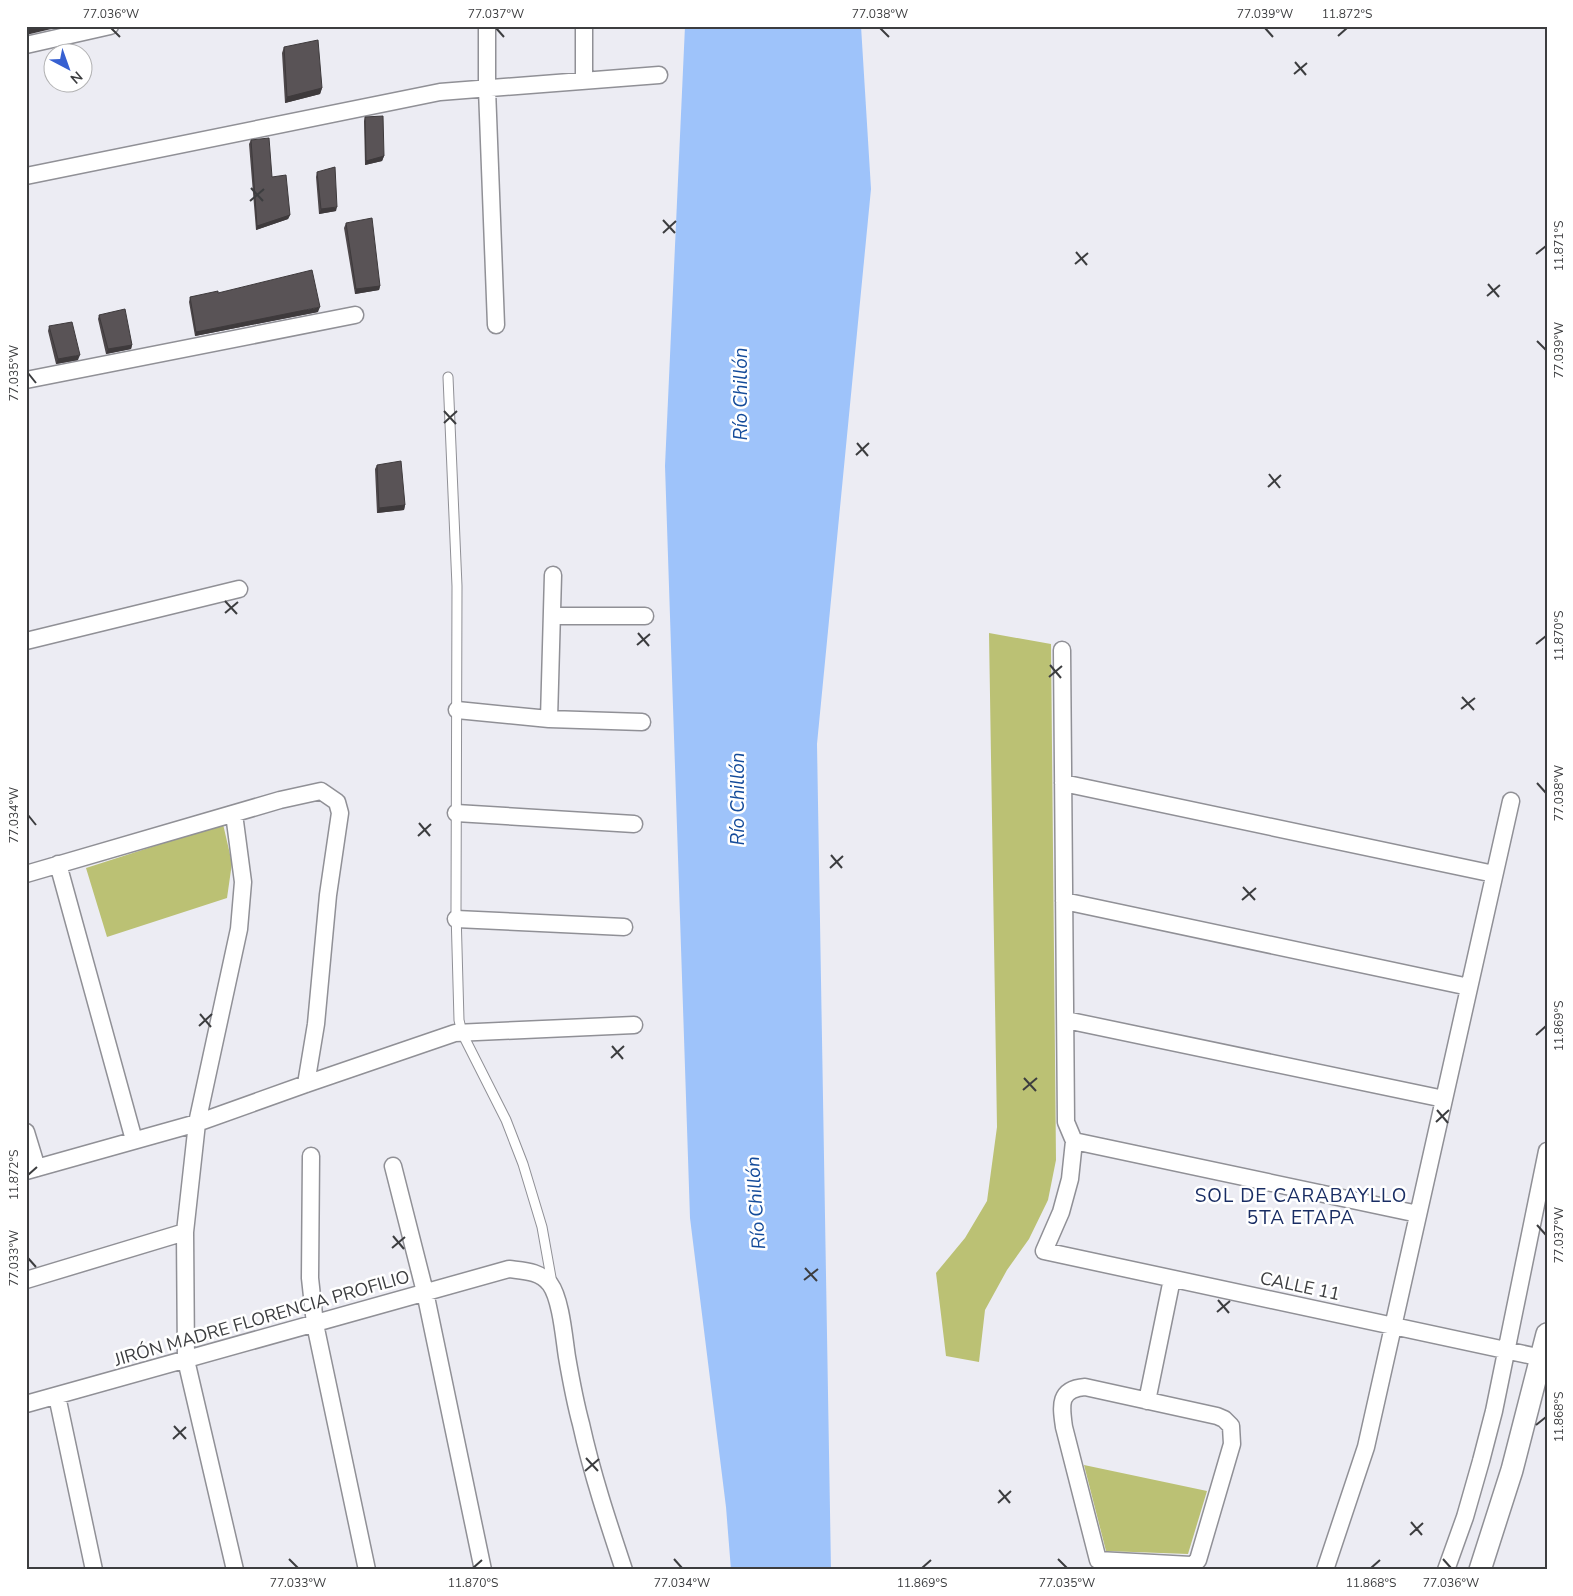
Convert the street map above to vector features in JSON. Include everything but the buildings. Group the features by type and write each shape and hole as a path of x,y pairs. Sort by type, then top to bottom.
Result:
{"street":[{"path":"26,45 110,26"},
{"path":"487,26 487,89 496,325"},
{"path":"584,26 584,81"},
{"path":"26,176 440,92 658,75"},
{"path":"26,380 355,315"},
{"path":"549,719 553,575"},
{"path":"26,641 239,590"},
{"path":"552,616 645,616"},
{"path":"1062,650 1066,1122 1074,1141 1418,1214"},
{"path":"457,710 549,719 642,722"},
{"path":"1063,783 1494,874"},
{"path":"26,874 280,800 321,791 337,802 340,813 328,895 316,1024 306,1084"},
{"path":"1325,1570 1366,1446 1511,801"},
{"path":"456,813 634,824"},
{"path":"234,814 243,882 239,929 197,1123 185,1232 186,1360 235,1570"},
{"path":"58,864 134,1140"},
{"path":"1064,901 1469,987"},
{"path":"456,919 624,927"},
{"path":"1066,1020 1444,1099"},
{"path":"26,1132 32,1170 197,1123 455,1033 634,1025"},
{"name":"CALLE 11","path":"1074,1141 1070,1179 1066,1196 1044,1251 1544,1359"},
{"path":"1446,1570 1482,1461 1507,1351 1547,1151"},
{"path":"311,1156 310,1278 315,1324 366,1570"},
{"path":"393,1166 426,1292 483,1570"},
{"path":"26,1280 185,1232"},
{"name":"JIRÓN MADRE FLORENCIA PROFILIO","path":"26,1404 508,1269 535,1273 543,1277 554,1290"},
{"path":"1147,1401 1172,1279"},
{"path":"554,1290 557,1298 570,1378 581,1425 600,1497 624,1570"},
{"path":"1480,1570 1512,1470 1544,1359 1547,1334"},
{"path":"1085,1387 1147,1401 1217,1416 1224,1419 1231,1426 1232,1444 1198,1560 1191,1565 1102,1561 1098,1560 1096,1556 1064,1427 1061,1406 1064,1398 1070,1391 1085,1387"},
{"path":"57,1396 94,1570"}],"lane":[{"path":"448,377 458,586 456,919 459,1020 462,1033 506,1120 523,1164 542,1227 554,1290"}],"green space":[{"path":"989,633 1051,644 1056,1160 1048,1200 1029,1239 1007,1270 985,1310 979,1362 946,1356 936,1273 965,1238 987,1201 997,1127"},
{"path":"223,824 232,863 227,898 107,937 86,868"},
{"path":"1084,1465 1207,1491 1188,1554 1106,1551"}],"water":[{"name":"Río Chillón","path":"685,26 861,26 871,189 817,744 831,1570 731,1570 726,1507 690,1218 665,466"}],"district":[{"name":"SOL DE CARABAYLLO 5TA ETAPA","path":"1301,1206"}]}
